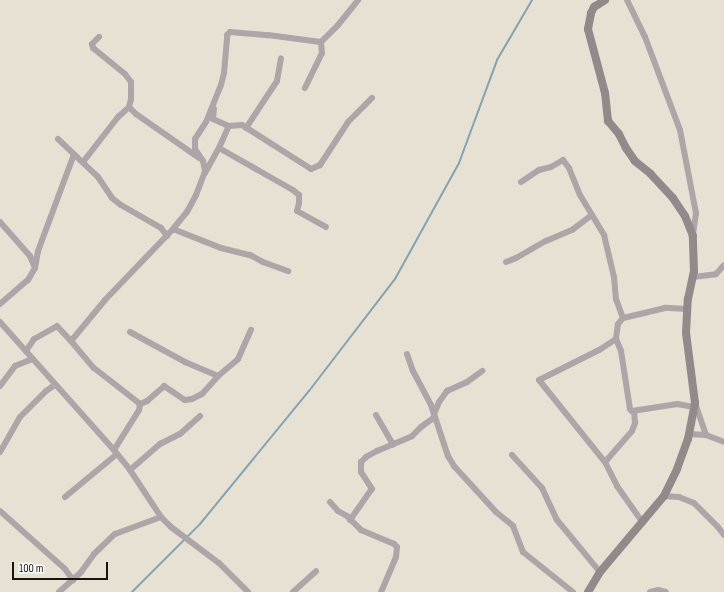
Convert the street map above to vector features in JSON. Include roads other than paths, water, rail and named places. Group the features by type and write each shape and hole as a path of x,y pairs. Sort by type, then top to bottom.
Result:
{"street":[{"path":"321,42 338,25 358,0"},
{"path":"605,0 594,7 591,13 588,29 605,93 608,121 620,134 626,148 635,161 651,174 673,198 685,216 693,236"},
{"path":"627,0 644,37 680,130 696,213 693,236 693,277 687,309 686,333 695,405 706,435"},
{"path":"204,173 203,161 194,144 214,104 224,73 228,35 230,32 321,42"},
{"path":"83,162 118,117 129,107 131,99 131,82 125,74 93,48 92,44 99,37"},
{"path":"305,88 322,53 321,42"},
{"path":"246,128 276,81 281,58"},
{"path":"214,104 213,119 229,126 242,125 312,169 320,165 348,122 372,98"},
{"path":"129,107 136,114 203,161"},
{"path":"71,341 105,300 167,236 187,212 196,195 204,173 206,172 219,148 229,126"},
{"path":"58,139 98,177 112,198 121,205 161,228 167,236"},
{"path":"219,148 293,190 299,195 297,211 326,227"},
{"path":"0,304 28,280 35,268 38,251 74,154"},
{"path":"521,182 539,170 551,167 563,160 571,172 580,195 604,235 614,277 616,299 623,318"},
{"path":"506,262 546,241 572,230 592,215"},
{"path":"0,222 30,256 35,268"},
{"path":"173,229 221,248 250,255 263,262 288,271"},
{"path":"693,277 713,275 724,265"},
{"path":"718,271 724,276"},
{"path":"605,462 632,431 635,423 634,412 630,409 621,351 616,339 618,324 623,318 665,308 687,309"},
{"path":"0,322 130,470 161,517 185,539 219,563 248,592"},
{"path":"26,351 34,339 57,326 94,368 140,404"},
{"path":"66,497 115,452 140,404 147,401 164,386 185,400 192,400 202,394 218,376 238,359 251,330"},
{"path":"130,332 185,362 218,376"},
{"path":"616,339 599,350 539,380 605,462 617,486 642,522"},
{"path":"407,354 413,371 435,415 448,456 454,466 496,512 513,526 523,552 573,592"},
{"path":"0,386 15,366 32,359"},
{"path":"350,520 372,490 361,472 361,462 366,457 412,436 435,415 439,402 447,391 467,382 482,371"},
{"path":"0,452 20,417 46,391 56,385"},
{"path":"634,412 677,404 695,405"},
{"path":"588,592 600,572 664,496 677,469 689,434 695,405"},
{"path":"376,415 393,444"},
{"path":"130,470 160,444 180,434 200,416"},
{"path":"689,434 706,435 724,442"},
{"path":"512,455 542,488 557,520 600,572"},
{"path":"664,496 679,497 694,503 724,535"},
{"path":"330,502 338,511 347,516 361,530 394,544 397,547 396,557 382,592"},
{"path":"0,511 66,569 73,580"},
{"path":"59,592 73,580 115,534 161,517"},
{"path":"293,592 316,571"},
{"path":"650,592 658,590 666,592"}],"waterway":[{"path":"132,592 200,524 309,391 395,279 459,163 497,60 532,0"}]}
